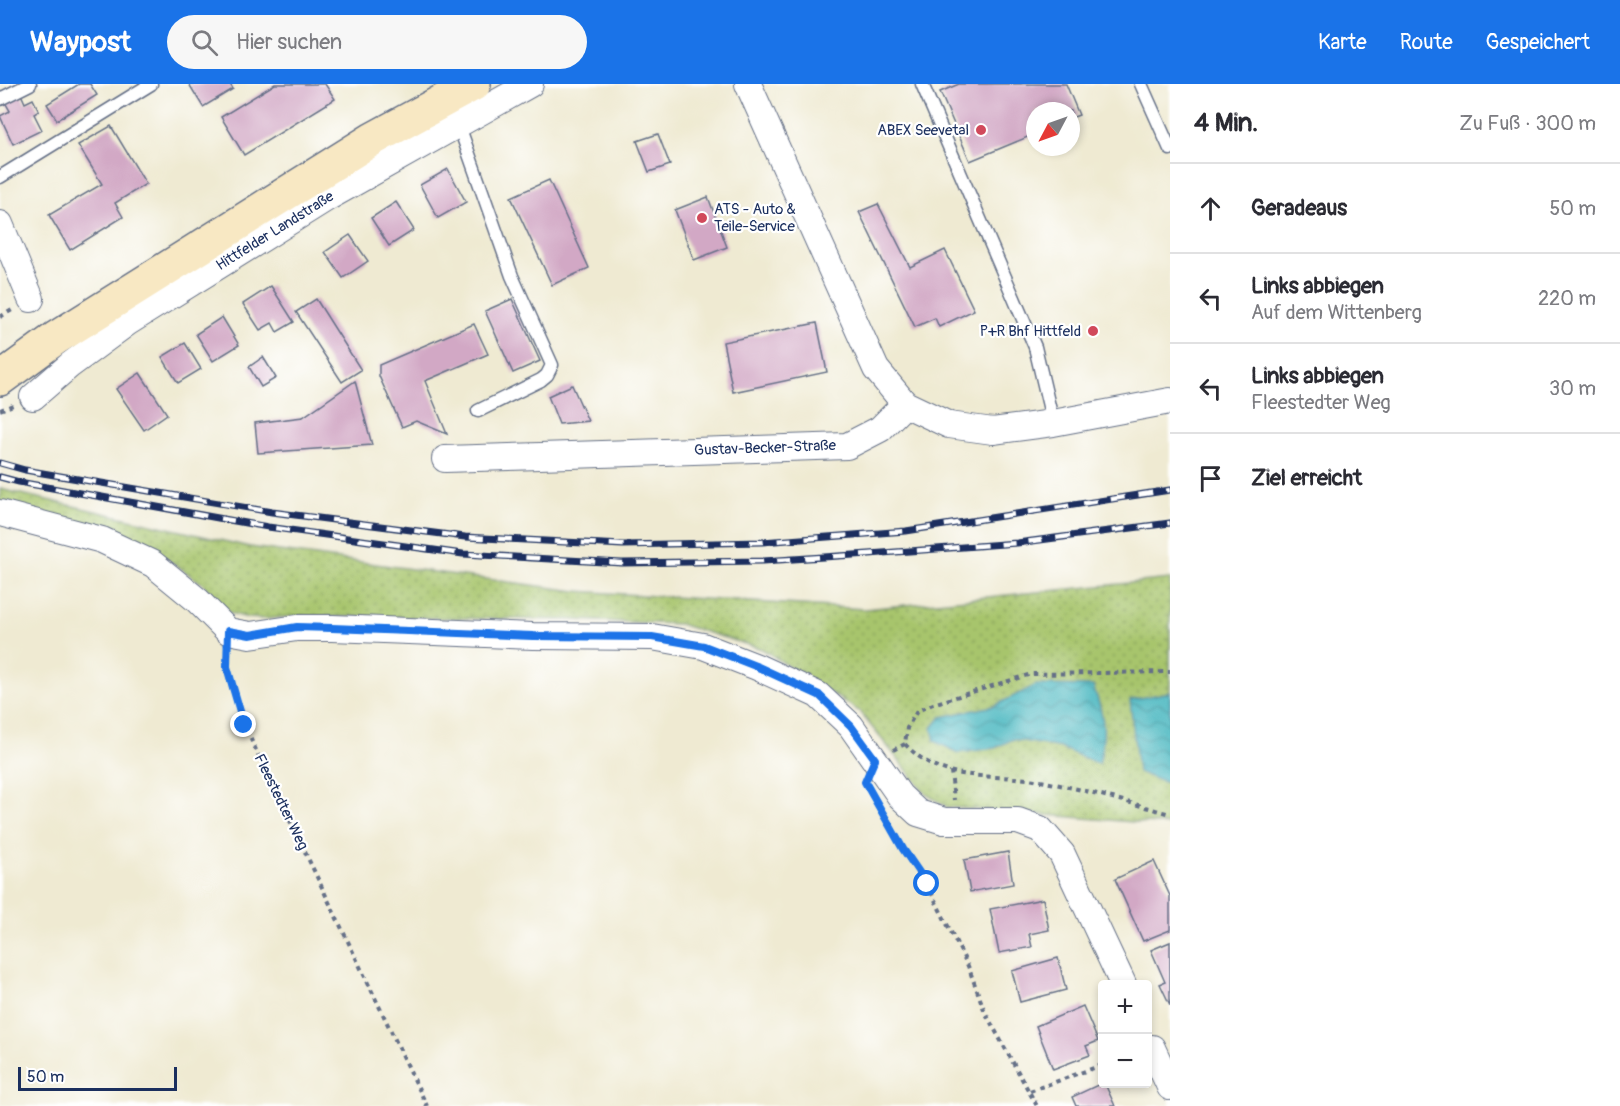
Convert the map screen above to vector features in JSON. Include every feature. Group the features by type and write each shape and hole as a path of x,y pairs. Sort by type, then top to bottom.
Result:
{"main road":[{"name":"Hittfelder Landstraße","path":"0,379 56,338 364,145 474,84"}],"street":[{"name":"Hittfelder Landstraße","path":"33,397 70,365 127,323 327,198 530,84"},
{"path":"748,84 876,369 905,404 949,425 993,431 1053,423 1170,401"},
{"path":"0,225 31,298"},
{"name":"Gustav-Becker-Straße","path":"445,459 848,446 879,429 905,404"},
{"path":"0,513 102,540 153,564 197,600 228,631 250,635 297,627 533,636 652,637 704,646 758,667 819,695 851,726 900,796 918,813 944,821 1018,821 1040,829 1062,854 1121,980"},
{"path":"1157,1042 1170,1087"}],"lane":[{"path":"0,99 30,84"},
{"path":"0,177 151,84"},
{"path":"922,84 1035,347 1053,423"},
{"path":"1141,84 1170,149"},
{"path":"458,123 512,276 552,364 547,375 541,380 478,411"}],"path":[{"name":"Fleestedter Weg","path":"228,631 227,667 244,725 427,1106"},
{"path":"1170,672 1031,674 917,711 907,728 905,744 913,753 936,766 961,775 1038,781 1170,814"},
{"path":"875,759 905,744"},
{"path":"882,811 903,849 927,884 968,966 985,1012 1037,1106"},
{"path":"1030,1091 1098,1066"}],"green space":[{"path":"0,489 250,547 576,591 865,609 1170,579 1170,825 947,807 926,794 859,711 762,649 679,624 574,620 294,616 248,618 230,613 203,584 157,552 92,530 0,506"}],"water":[{"path":"1036,685 1093,686 1103,725 1103,743 1099,764 1061,748 1013,739 995,748 958,753 935,741 932,728 941,717 994,706"},
{"path":"1170,692 1170,782 1163,782 1138,772 1130,700"}],"building":[{"path":"79,84 90,84 97,95 57,120 47,104"},
{"path":"189,84 230,84 233,89 203,107"},
{"path":"275,84 325,84 335,99 244,155 221,117"},
{"path":"959,84 1066,84 1074,102 1026,102 1026,138 970,161 940,92"},
{"path":"21,94 25,103 33,99 39,111 34,114 42,130 13,144 0,116 10,111 5,102"},
{"path":"111,126 146,184 115,203 123,217 70,250 49,215 102,184 78,145"},
{"path":"658,134 670,165 649,172 637,141"},
{"path":"448,169 466,202 438,218 420,185"},
{"path":"549,180 589,268 552,285 511,197"},
{"path":"708,197 727,247 694,260 675,210"},
{"path":"396,202 414,230 389,246 371,218"},
{"path":"878,204 910,267 945,250 974,310 939,327 935,318 915,327 859,212"},
{"path":"350,235 368,261 343,278 325,252"},
{"path":"271,286 294,322 277,332 272,323 260,330 243,304"},
{"path":"316,299 361,370 342,382 296,312"},
{"path":"512,299 540,361 513,373 485,311"},
{"path":"222,317 239,345 213,361 196,334"},
{"path":"817,323 827,372 733,392 723,342"},
{"path":"474,324 488,354 425,381 447,434 416,421 402,427 379,376 379,365"},
{"path":"185,343 201,369 178,383 162,357"},
{"path":"263,357 276,378 261,387 249,367"},
{"path":"140,373 167,414 144,430 116,389"},
{"path":"355,381 372,445 258,453 255,423 303,417"},
{"path":"572,385 588,421 559,424 548,396"},
{"path":"1008,852 1013,884 970,892 964,860"},
{"path":"1154,861 1170,896 1170,930 1143,941 1115,879"},
{"path":"1043,899 1049,930 1029,934 1032,947 999,953 990,909"},
{"path":"1170,942 1170,1005 1160,984 1165,982 1151,950"},
{"path":"1058,958 1066,990 1020,1002 1012,971"},
{"path":"1083,1006 1098,1041 1086,1046 1090,1055 1053,1069 1036,1026"},
{"path":"1098,1085 1098,1088 1107,1088 1115,1106 1076,1106 1072,1097"}],"railway":[{"path":"0,463 25,470 272,512 465,537 623,545 762,542 906,531 1170,490"},
{"path":"0,477 268,527 463,554 622,563 763,561 869,554 1017,543 1170,523"}],"place":[{"name":"ABEX Seevetal","path":"981,130"},
{"name":"ATS - Auto & Teile-Service","path":"702,218"},
{"name":"P+R Bhf Hittfeld","path":"1093,331"}],"route":[{"path":"244,725 227,667 228,631 250,635 297,627 533,636 652,637 704,646 758,667 819,695 851,726 875,759 865,782 903,849 927,884"}]}
